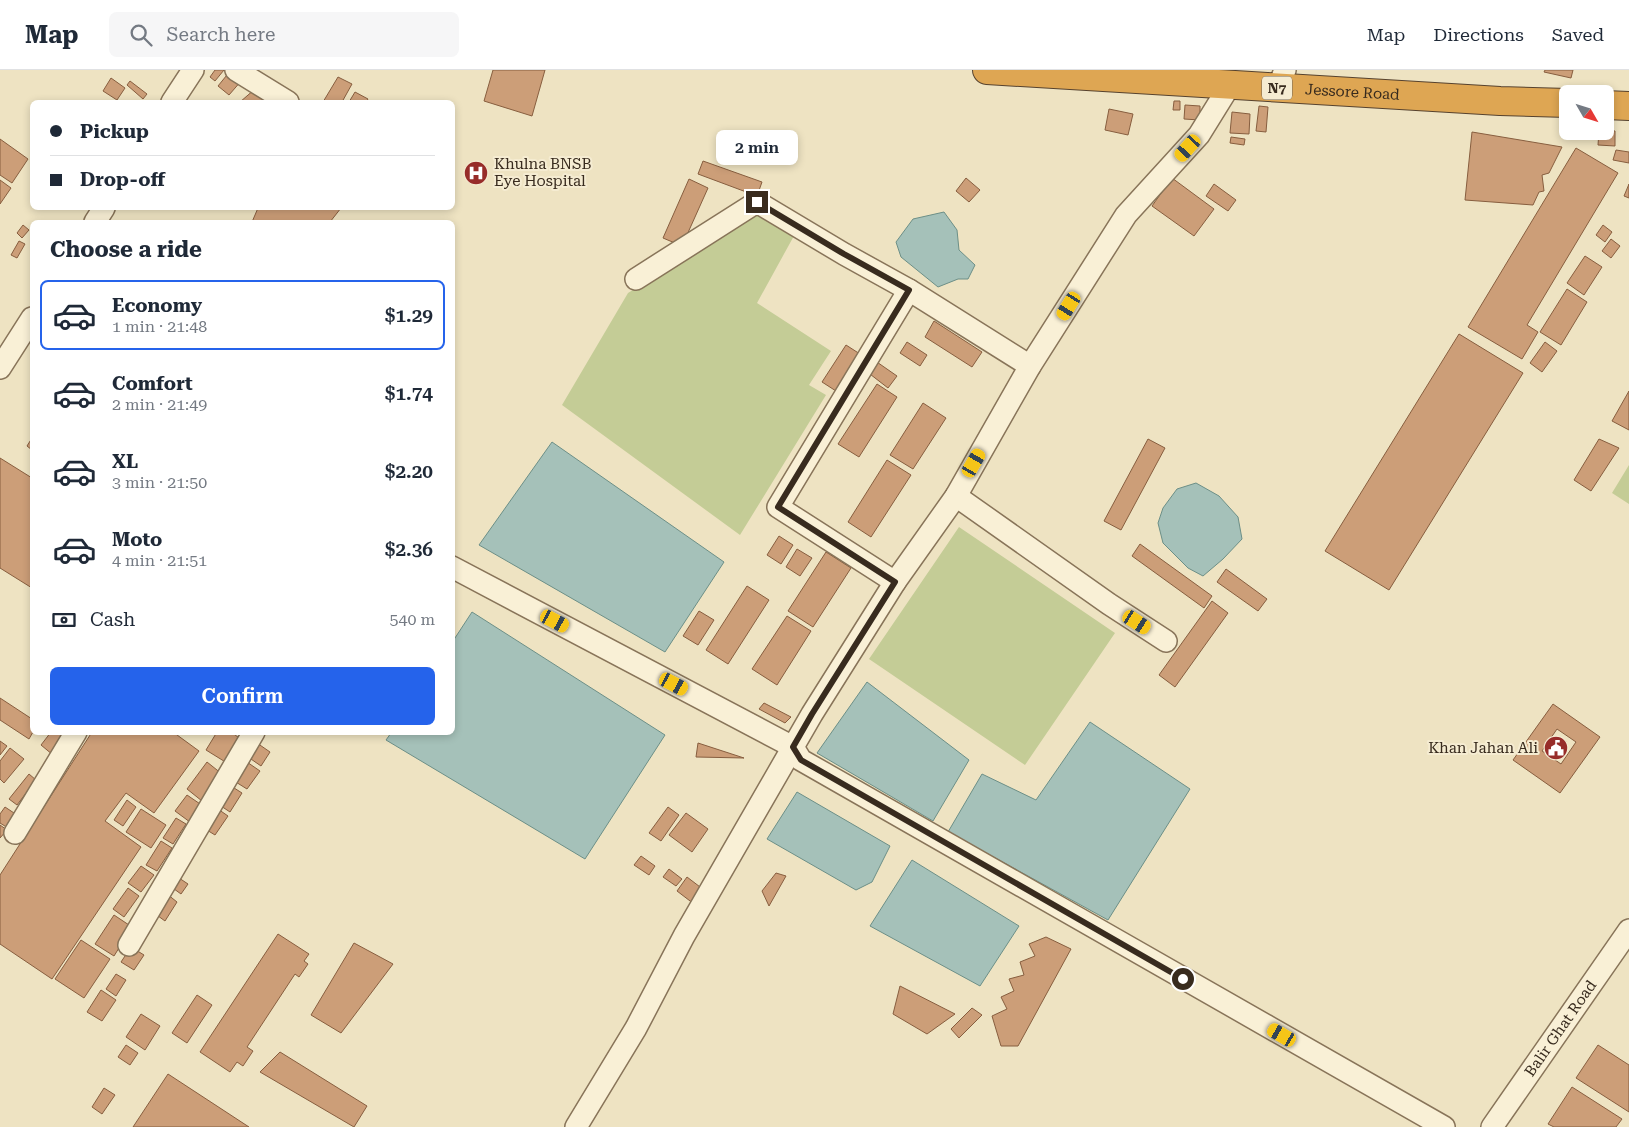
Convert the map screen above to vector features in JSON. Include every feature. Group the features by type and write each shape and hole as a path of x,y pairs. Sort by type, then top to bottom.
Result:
{"highway":[{"name":"Jessore Road","path":"987,70 1049,72 1230,85 1281,79 1559,102"},
{"path":"1614,105 1629,106"}],"street":[{"path":"173,100 194,70"},
{"path":"178,100 198,70"},
{"path":"236,70 285,100"},
{"path":"576,1127 636,1028 684,936 812,714 895,582 956,496 1030,366 1126,216 1199,135 1230,85"},
{"path":"636,279 757,202 909,290 1030,366"},
{"path":"895,582 778,507 909,290"},
{"path":"0,368 30,328"},
{"path":"0,375 30,328"},
{"path":"956,496 1109,604 1166,641"},
{"path":"455,569 793,747 801,760 1444,1127"},
{"path":"15,833 74,735"},
{"path":"129,945 252,735"},
{"name":"Balir Ghat Road","path":"1492,1127 1629,930"},
{"name":"Balir Ghat Road","path":"1500,1127 1629,942"}],"green space":[{"path":"758,212 795,234 757,303 831,351 809,385 826,395 740,535 562,405 628,293"},
{"path":"1629,465 1629,504 1612,493"},
{"path":"959,527 1115,633 1025,765 869,659"}],"water":[{"path":"944,212 957,230 959,250 975,265 968,279 958,279 938,287 901,257 896,242 913,219"},
{"path":"552,442 724,562 665,652 479,545"},
{"path":"1196,483 1219,496 1238,517 1242,539 1203,576 1188,568 1163,543 1158,523 1163,508 1177,489"},
{"path":"472,612 665,735 585,859 386,740 390,735 455,735 455,638"},
{"path":"867,682 969,760 933,821 817,753"},
{"path":"1090,722 1190,789 1108,920 948,832 982,774 1036,800"},
{"path":"797,792 890,846 872,882 856,890 767,839"},
{"path":"912,860 1019,926 980,986 870,926"}],"building":[{"path":"215,70 224,70 215,81 210,77"},
{"path":"231,70 242,80 229,95 218,86"},
{"path":"493,70 545,70 532,116 484,101"},
{"path":"1545,70 1573,70 1571,78 1544,72"},
{"path":"338,77 352,84 343,100 324,100"},
{"path":"111,78 125,88 117,100 103,91"},
{"path":"130,81 147,94 143,99 127,85"},
{"path":"255,89 267,100 242,100"},
{"path":"355,92 368,99 367,100 350,100"},
{"path":"1174,101 1180,101 1180,110 1173,110"},
{"path":"1185,105 1200,106 1200,120 1184,119"},
{"path":"1259,106 1268,107 1266,132 1256,131"},
{"path":"1109,109 1133,114 1128,135 1105,130"},
{"path":"1232,112 1250,114 1249,134 1230,133"},
{"path":"1615,131 1615,146 1598,145 1598,140 1614,140"},
{"path":"1472,132 1562,147 1549,173 1542,175 1544,191 1539,192 1533,205 1465,200"},
{"path":"1231,137 1245,139 1244,145 1230,143"},
{"path":"0,139 28,159 12,183 0,175"},
{"path":"1576,148 1618,173 1527,325 1538,332 1522,359 1468,327"},
{"path":"1616,150 1629,152 1629,163 1613,160"},
{"path":"703,161 762,182 757,196 698,174"},
{"path":"966,178 980,190 969,202 956,191"},
{"path":"1172,178 1214,209 1194,236 1152,206"},
{"path":"689,179 708,188 682,246 663,238"},
{"path":"0,180 11,188 0,204"},
{"path":"1214,184 1236,200 1228,211 1206,196"},
{"path":"1629,184 1629,198 1624,196"},
{"path":"257,210 339,210 332,220 253,220"},
{"path":"23,225 29,230 22,238 17,233"},
{"path":"1603,225 1612,232 1605,242 1596,235"},
{"path":"1611,239 1620,246 1611,258 1602,251"},
{"path":"19,241 25,244 17,258 11,255"},
{"path":"1585,256 1602,267 1584,295 1567,283"},
{"path":"1567,289 1587,302 1561,345 1540,332"},
{"path":"934,321 982,352 972,367 925,337"},
{"path":"1459,334 1523,373 1389,590 1325,551"},
{"path":"907,342 927,355 920,366 900,353"},
{"path":"1545,342 1557,351 1542,372 1530,363"},
{"path":"846,345 860,354 836,391 822,382"},
{"path":"874,360 897,376 888,388 866,371"},
{"path":"877,384 897,397 859,457 838,444"},
{"path":"1629,391 1629,430 1612,421"},
{"path":"923,403 946,418 913,469 890,455"},
{"path":"1148,439 1165,448 1121,530 1104,521"},
{"path":"1599,439 1619,448 1591,491 1574,480"},
{"path":"0,458 30,477 30,587 0,568"},
{"path":"887,460 911,475 871,537 848,522"},
{"path":"779,536 793,545 781,564 767,555"},
{"path":"1140,544 1212,596 1204,608 1132,556"},
{"path":"797,549 812,558 800,576 786,567"},
{"path":"826,552 851,568 813,627 788,611"},
{"path":"1226,569 1267,599 1258,611 1217,582"},
{"path":"747,586 769,600 728,664 706,650"},
{"path":"1212,601 1228,613 1175,687 1159,675"},
{"path":"699,611 714,620 698,645 683,636"},
{"path":"787,616 811,631 777,685 752,669"},
{"path":"0,698 30,718 31,735 29,739 0,720"},
{"path":"764,703 791,717 785,723 759,709"},
{"path":"1553,704 1600,737 1560,793 1513,760","holes":["1557,729 1576,742 1561,764 1542,751"]},
{"path":"49,735 65,735 67,737 53,755 41,745"},
{"path":"90,735 177,735 199,751 154,813 126,793 105,821 141,847 52,979 0,944 0,875"},
{"path":"215,735 235,735 242,740 227,763 206,750"},
{"path":"0,741 7,746 0,755"},
{"path":"257,743 270,752 261,766 248,757"},
{"path":"698,743 744,758 696,757"},
{"path":"10,748 24,759 4,783 0,779 0,761"},
{"path":"244,760 260,771 247,789 231,779"},
{"path":"207,762 222,774 202,801 187,789"},
{"path":"29,774 36,780 17,805 9,799"},
{"path":"231,786 242,793 230,812 218,804"},
{"path":"187,795 206,808 194,825 175,811"},
{"path":"127,800 136,807 123,826 114,820"},
{"path":"5,807 17,815 8,828 0,823 0,814"},
{"path":"215,807 228,816 215,835 202,827"},
{"path":"668,807 679,815 661,841 649,833"},
{"path":"141,809 166,825 151,848 126,832"},
{"path":"686,813 708,829 692,852 669,835"},
{"path":"176,818 186,824 173,844 163,838"},
{"path":"0,825 7,830 0,838"},
{"path":"161,841 172,848 157,871 146,865"},
{"path":"641,856 655,866 649,875 634,865"},
{"path":"141,866 154,875 141,892 128,883"},
{"path":"669,869 682,879 676,886 663,877"},
{"path":"776,873 786,876 769,906 762,891"},
{"path":"176,876 188,884 181,894 170,886"},
{"path":"687,877 704,890 694,904 677,891"},
{"path":"128,888 139,896 124,917 113,909"},
{"path":"167,894 177,902 165,921 154,913"},
{"path":"114,915 132,927 114,956 95,944"},
{"path":"278,934 309,954 304,961 308,964 299,977 295,974 247,1047 253,1051 243,1066 237,1062 230,1072 200,1052"},
{"path":"1046,937 1071,949 1018,1046 1001,1046 992,1016 1007,1009 1001,997 1014,991 1009,979 1024,975 1020,962 1035,956 1029,944"},
{"path":"81,940 110,959 84,998 55,979"},
{"path":"354,943 393,964 341,1033 311,1015"},
{"path":"131,947 144,955 134,970 121,962"},
{"path":"116,974 126,980 116,996 106,989"},
{"path":"900,986 955,1014 927,1034 893,1014"},
{"path":"101,990 116,1000 102,1021 87,1012"},
{"path":"197,995 212,1005 187,1043 172,1033"},
{"path":"972,1008 982,1015 959,1038 951,1029"},
{"path":"141,1014 160,1026 145,1050 126,1037"},
{"path":"126,1045 138,1053 130,1065 118,1057"},
{"path":"1598,1045 1629,1065 1629,1112 1576,1078"},
{"path":"280,1052 367,1106 354,1127 260,1072"},
{"path":"168,1074 249,1127 133,1127"},
{"path":"1572,1087 1622,1119 1616,1127 1554,1127 1548,1124"},
{"path":"104,1088 115,1095 102,1114 92,1107"}],"place":[{"name":"Khulna BNSB Eye Hospital","path":"476,173"},
{"name":"Khan Jahan Ali","path":"1556,748"}],"route":[{"path":"757,202 909,290 778,507 895,582 793,747 801,760 1183,979"}]}
